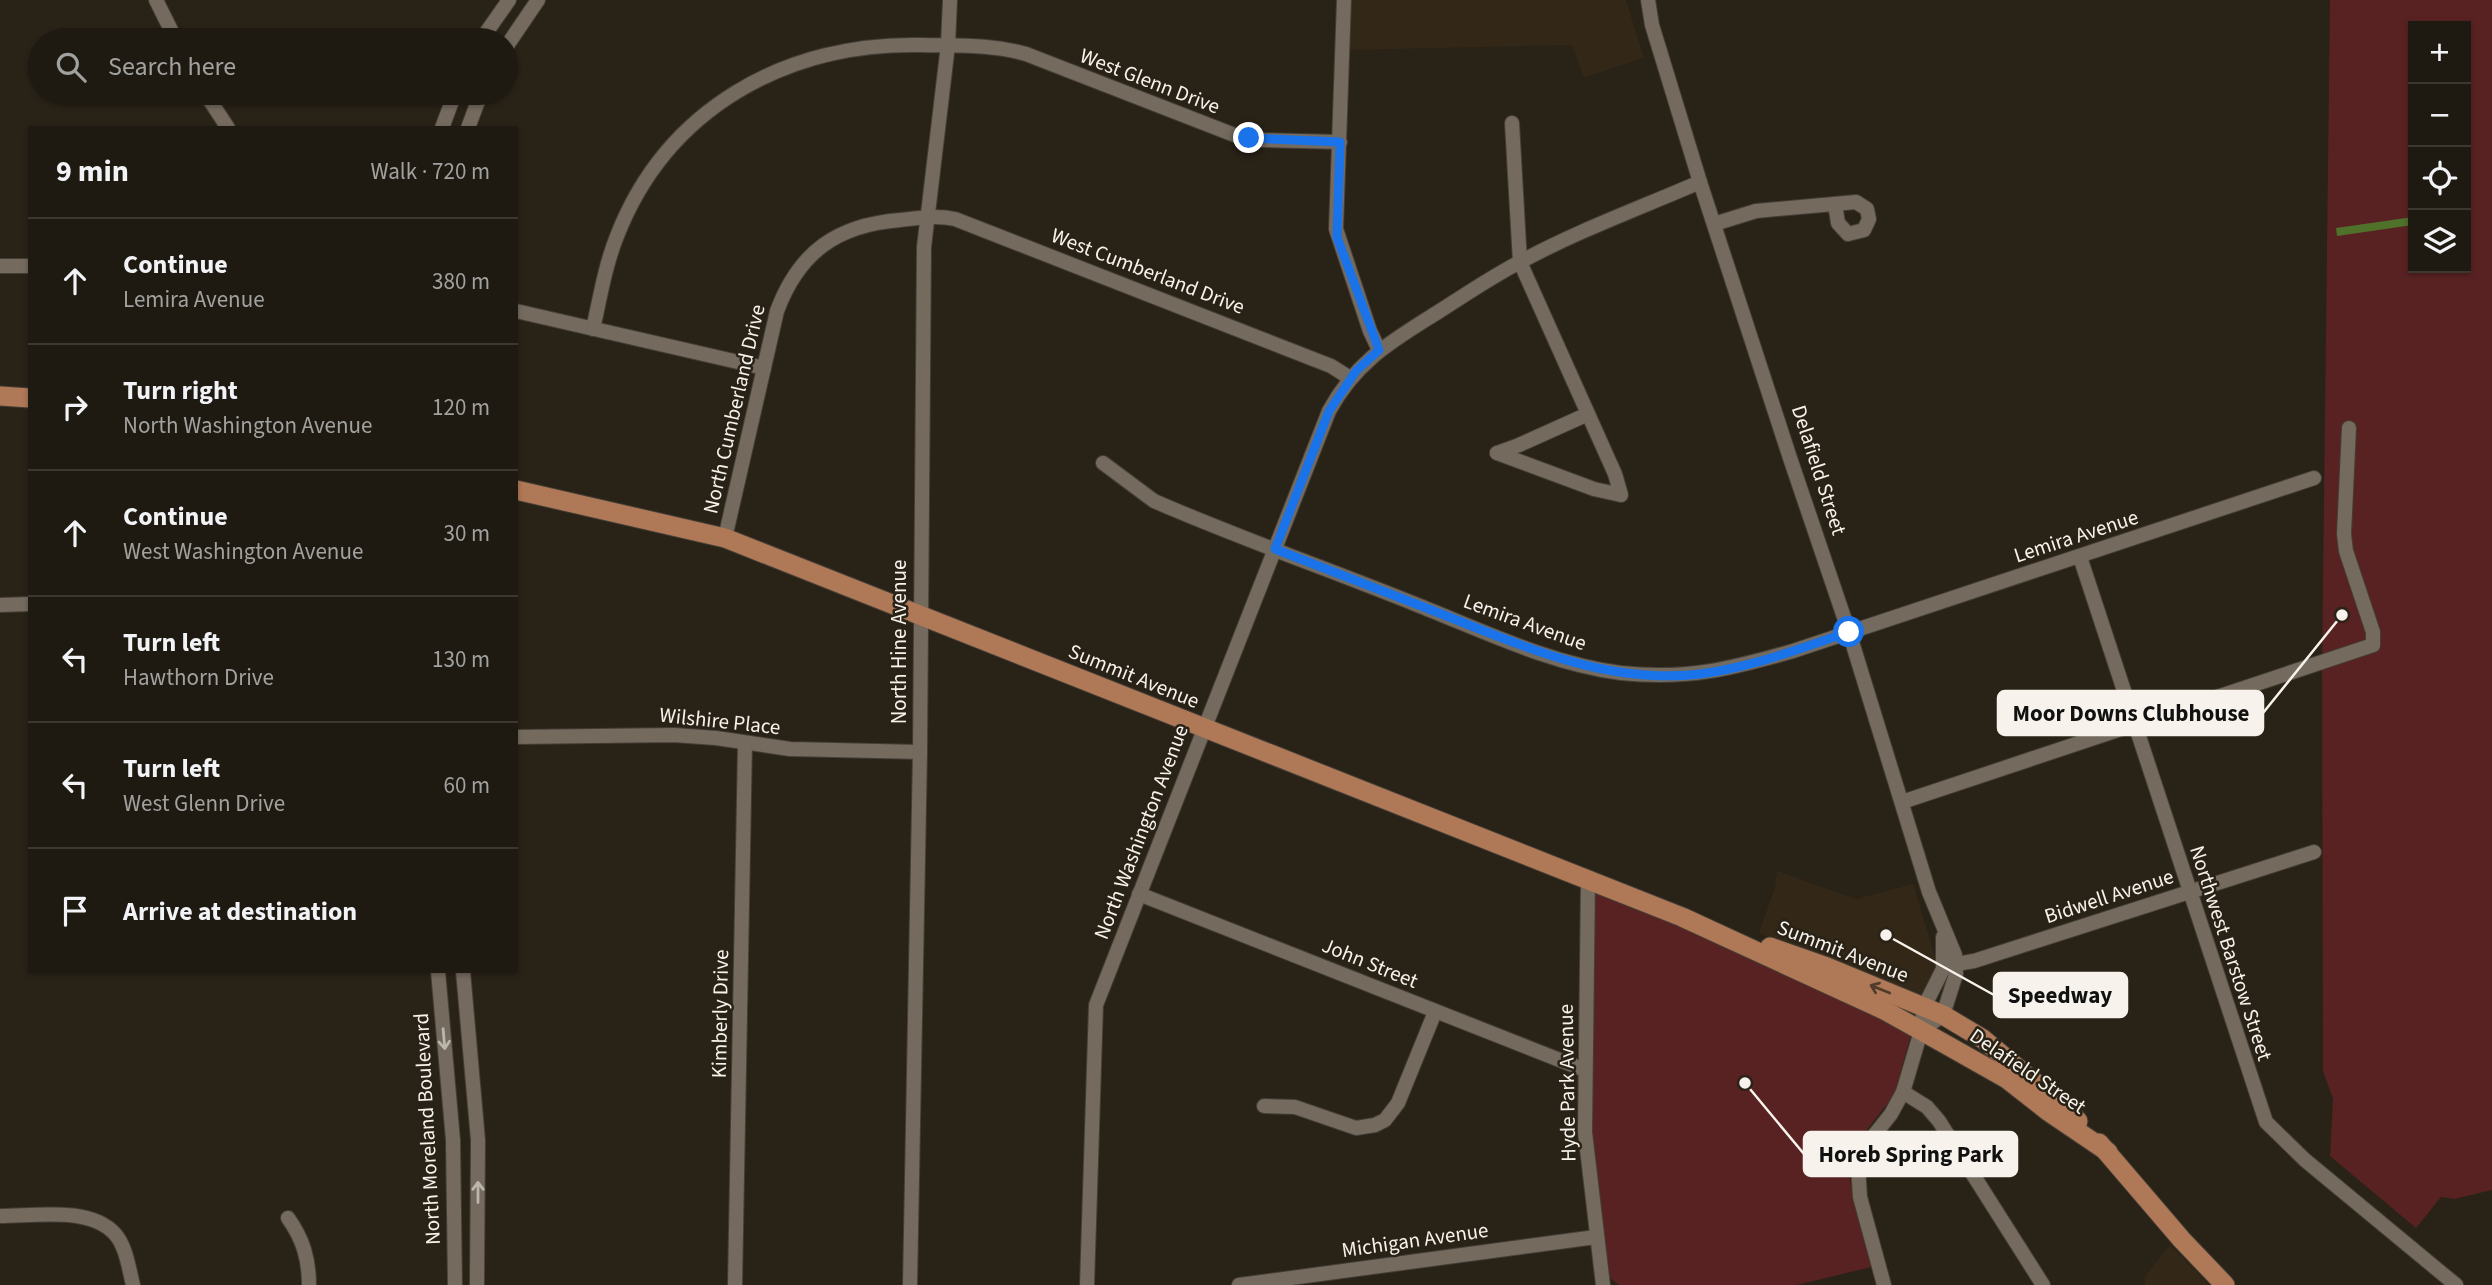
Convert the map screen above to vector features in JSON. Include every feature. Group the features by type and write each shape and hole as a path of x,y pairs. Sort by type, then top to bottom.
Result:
{"main road":[{"path":"0,396 28,398"},
{"name":"Summit Avenue","path":"518,490 724,538 1682,917 1884,1010 1921,1031"},
{"name":"Summit Avenue","path":"1724,937 1770,947 1827,967 1943,1015"},
{"name":"Delafield Street","path":"1943,1015 1983,1039 2062,1105 2108,1152 2182,1240 2225,1285"},
{"name":"Delafield Street","path":"1921,1031 2007,1079 2049,1112 2108,1152"}],"street":[{"path":"156,0 170,28"},
{"path":"489,28 509,0"},
{"path":"518,29 538,0"},
{"name":"North Hine Avenue","path":"910,1285 920,752 923,247 948,45 950,0"},
{"path":"1344,0 1337,237 1379,350"},
{"name":"Delafield Street","path":"1639,0 1652,24"},
{"name":"Delafield Street","path":"1648,0 1652,24 1700,182 1849,632 1929,892 1956,964"},
{"name":"West Glenn Drive","path":"593,329 611,253 633,202 660,160 710,111 751,83 814,57 839,50 878,45 996,47 1026,54 1237,136 1340,142"},
{"path":"213,105 227,126"},
{"path":"443,126 451,105"},
{"path":"469,126 477,105"},
{"path":"1513,123 1520,262 1615,474 1621,495 1594,489 1497,453 1588,414"},
{"name":"North Washington Avenue","path":"1087,1285 1096,1006 1329,411 1350,378 1379,350 1520,262 1700,182"},
{"path":"1714,224 1756,211 1835,204"},
{"name":"North Cumberland Drive","path":"724,538 777,312 790,279 814,252 838,235 854,228 886,221 926,217"},
{"name":"West Cumberland Drive","path":"926,217 946,217 969,223 1331,366 1350,378"},
{"path":"0,266 28,266"},
{"path":"518,311 764,368"},
{"path":"1902,802 2373,645 2373,632 2346,551 2344,534 2349,429"},
{"name":"Lemira Avenue","path":"1103,463 1154,501 1557,658 1620,673 1688,675 1715,672 1793,651 2314,478"},
{"name":"Northwest Barstow Street","path":"2080,557 2266,1122 2305,1160 2456,1285"},
{"path":"0,605 28,604"},
{"name":"Wilshire Place","path":"518,737 674,735 790,749 920,752"},
{"name":"Kimberly Drive","path":"735,1285 745,743"},
{"name":"Bidwell Avenue","path":"1956,964 1974,961 2314,852"},
{"name":"Hyde Park Avenue","path":"1588,880 1585,1132 1603,1285"},
{"name":"John Street","path":"1139,894 1585,1070"},
{"name":"Delafield Street","path":"1921,1031 1924,1007 1943,969 1943,929"},
{"path":"1884,1285 1860,1197 1858,1166 1864,1147 1891,1114 1903,1092 1921,1031 1943,1015 1956,974 1956,964"},
{"name":"North Moreland Boulevard","path":"438,973 453,1140 455,1285"},
{"path":"463,973 478,1140 478,1285"},
{"path":"1264,1106 1295,1107 1356,1128 1376,1125 1385,1120 1398,1103 1436,1012"},
{"path":"1903,1092 1927,1107 1939,1121 2043,1285"},
{"path":"0,1216 78,1216 101,1222 116,1235 123,1249 133,1285"},
{"path":"288,1218 301,1237 308,1260 309,1285"},
{"name":"Michigan Avenue","path":"1239,1285 1597,1237"},
{"path":"455,1238 478,1238"}],"shaded area":[{"path":"1351,0 1626,0 1644,58 1584,78 1572,45 1350,50"},
{"path":"2330,0 2492,0 2492,1190 2454,1199 2441,1197 2416,1228 2330,1156 2333,1099 2323,1071 2322,669"},
{"path":"2408,218 2408,226 2337,236 2336,228"},
{"path":"1777,871 1856,899 1913,884 1937,962 1925,994 1918,995 1759,933 1775,887"},
{"path":"1595,892 1677,922 1912,1031 1894,1095 1858,1141 1849,1175 1871,1267 1797,1285 1619,1285 1610,1278 1591,1128"},
{"path":"2170,1245 2209,1285 2145,1285 2145,1276"}],"place":[{"name":"Moor Downs Clubhouse","path":"2342,615"},
{"name":"Speedway","path":"1886,935"},
{"name":"Horeb Spring Park","path":"1745,1083"}],"route":[{"path":"1249,138 1340,142 1337,237 1379,350 1356,371 1329,411 1275,549 1525,647 1589,667 1620,673 1688,675 1715,672 1793,651 1849,632"}]}
